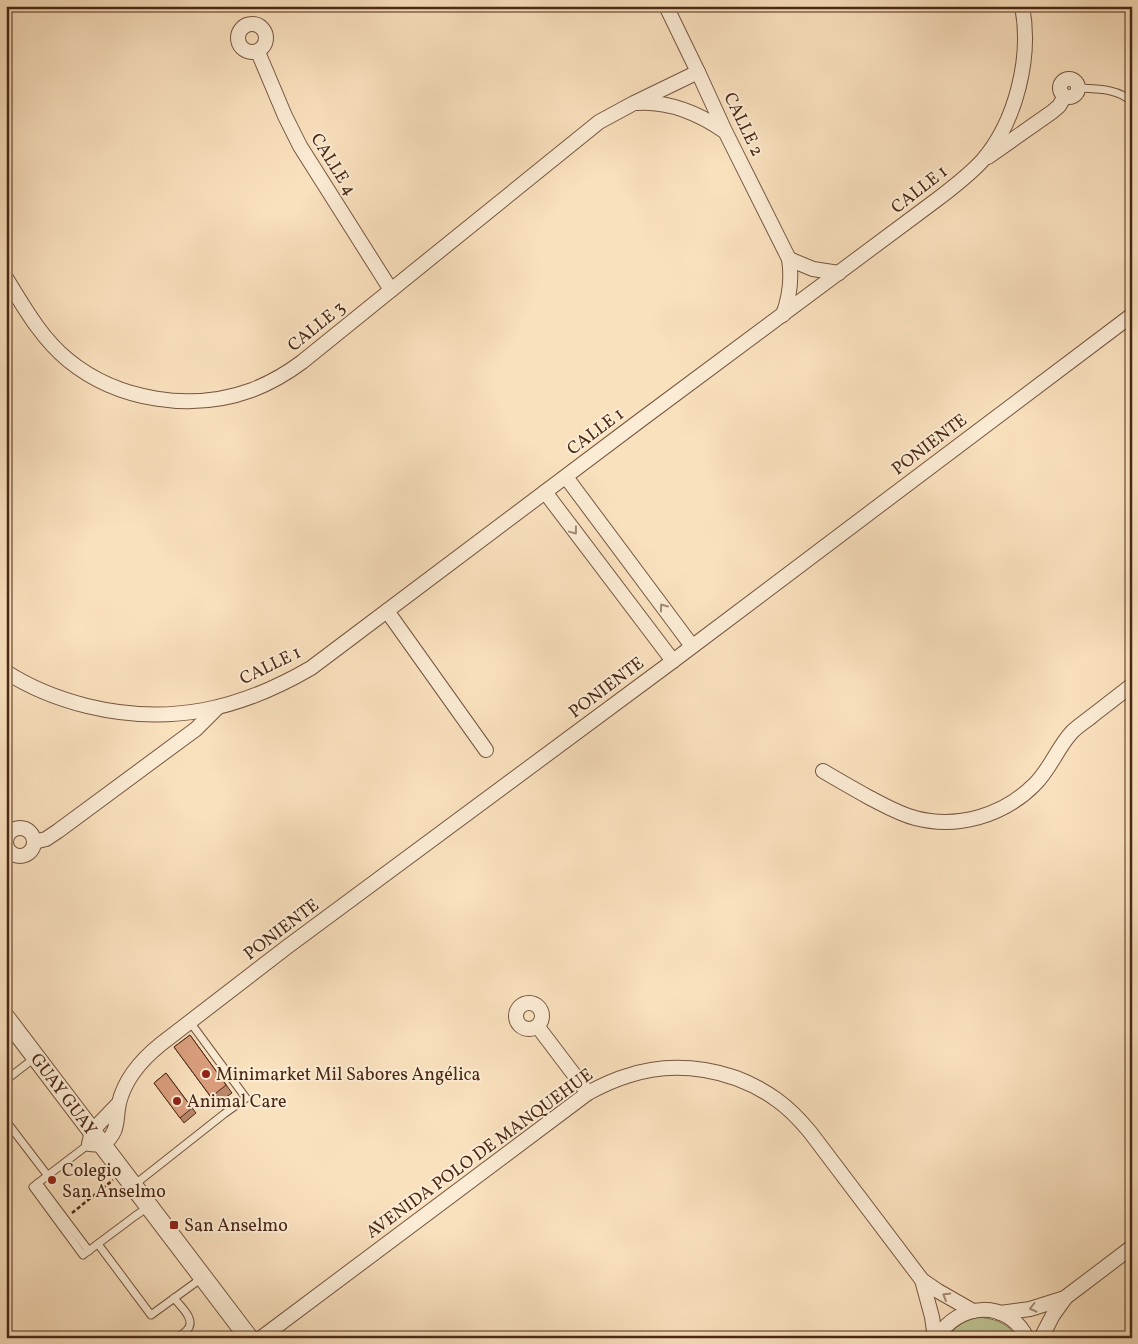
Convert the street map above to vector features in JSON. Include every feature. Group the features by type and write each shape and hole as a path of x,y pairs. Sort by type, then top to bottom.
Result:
{"street":[{"name":"CALLE 2","path":"666,6 725,131 789,259 791,272 790,286 783,315"},
{"name":"CALLE 1","path":"6,672 28,684 66,700 118,712 168,715 217,708 267,690 296,676 325,658 969,174 994,146 1016,95 1025,42 1022,6"},
{"name":"CALLE 4","path":"258,52 300,146 391,290"},
{"name":"CALLE 3","path":"6,278 42,333 58,351 77,367 104,382 132,394 157,399 184,401 240,394 266,385 302,362 607,117 698,72"},
{"name":"CALLE 1","path":"981,162 1052,112 1059,106 1065,96 1074,96 1078,88"},
{"name":"CALLE 3","path":"634,103 657,103 681,108 725,131"},
{"path":"789,259 813,269 839,273"},
{"name":"PONIENTE","path":"95,1140 119,1104 126,1083 136,1067 160,1044 1132,315"},
{"path":"566,477 692,646"},
{"path":"545,492 673,661"},
{"path":"387,611 486,750"},
{"path":"823,772 897,812 915,818 951,822 985,816 1007,806 1029,791 1048,770 1062,745 1072,732 1132,685"},
{"name":"CALLE 1","path":"34,842 46,839 58,832 196,729 217,708"},
{"name":"GUAY GUAY","path":"6,1018 32,1060 133,1185 145,1209"},
{"path":"538,1026 588,1093"},
{"name":"GUAY GUAY","path":"6,1035 32,1060"},
{"name":"AVENIDA POLO DE MANQUEHUE","path":"261,1338 588,1093 628,1075 663,1068 695,1069 726,1075 755,1086 778,1100 799,1119 825,1151 922,1280 972,1311"},
{"name":"GUAY GUAY","path":"95,1140 199,1280 248,1338"},
{"path":"1041,1338 1053,1315 1066,1298 1132,1247"},
{"name":"GUAY GUAY","path":"199,1280 237,1338"},
{"name":"AVENIDA POLO DE MANQUEHUE","path":"922,1280 936,1338"},
{"path":"1000,1313 1030,1309 1066,1298"},
{"path":"936,1338 952,1320 965,1313 986,1310 1000,1313 1010,1318 1018,1325 1027,1338"}],"lane":[{"path":"1078,88 1111,90 1132,102"},
{"path":"133,1185 246,1098 190,1022"},
{"path":"6,1080 32,1060"},
{"path":"6,1121 48,1176"},
{"path":"95,1140 33,1187 68,1236 83,1255 145,1209"},
{"path":"38,1183 88,1251"},
{"path":"98,1244 151,1315 199,1280"},
{"path":"174,1298 188,1316 190,1322 188,1330 177,1338"}],"path":[{"path":"65,1219 110,1182"}],"green space":[{"path":"979,1317 1006,1325 1017,1338 946,1338 961,1324"}],"building":[{"name":"Minimarket Mil Sabores Angélica","path":"190,1035 226,1085 211,1097 174,1047"},
{"name":"Animal Care","path":"166,1073 192,1108 180,1118 154,1083"}],"place":[{"name":"Minimarket Mil Sabores Angélica","path":"206,1074"},
{"name":"Animal Care","path":"177,1101"},
{"name":"Colegio San Anselmo","path":"52,1180"},
{"name":"San Anselmo","path":"174,1225"}]}
